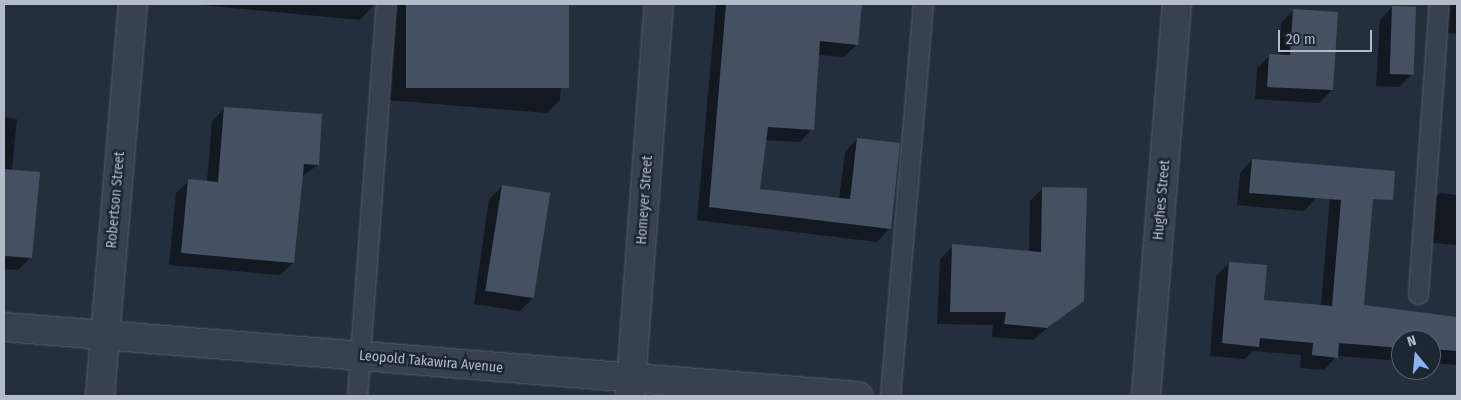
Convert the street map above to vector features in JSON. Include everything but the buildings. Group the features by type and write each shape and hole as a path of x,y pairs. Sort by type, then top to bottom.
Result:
{"street":[{"name":"Robertson Street","path":"100,396 133,4"},
{"name":"Homeyer Street","path":"631,387 659,4"},
{"name":"Hughes Street","path":"1146,396 1177,4"},
{"name":"Leopold Takawira Avenue","path":"4,327 360,356 631,387 858,396"}],"lane":[{"path":"358,396 386,4"},
{"path":"890,396 923,4"},
{"path":"1418,294 1439,4"}]}
